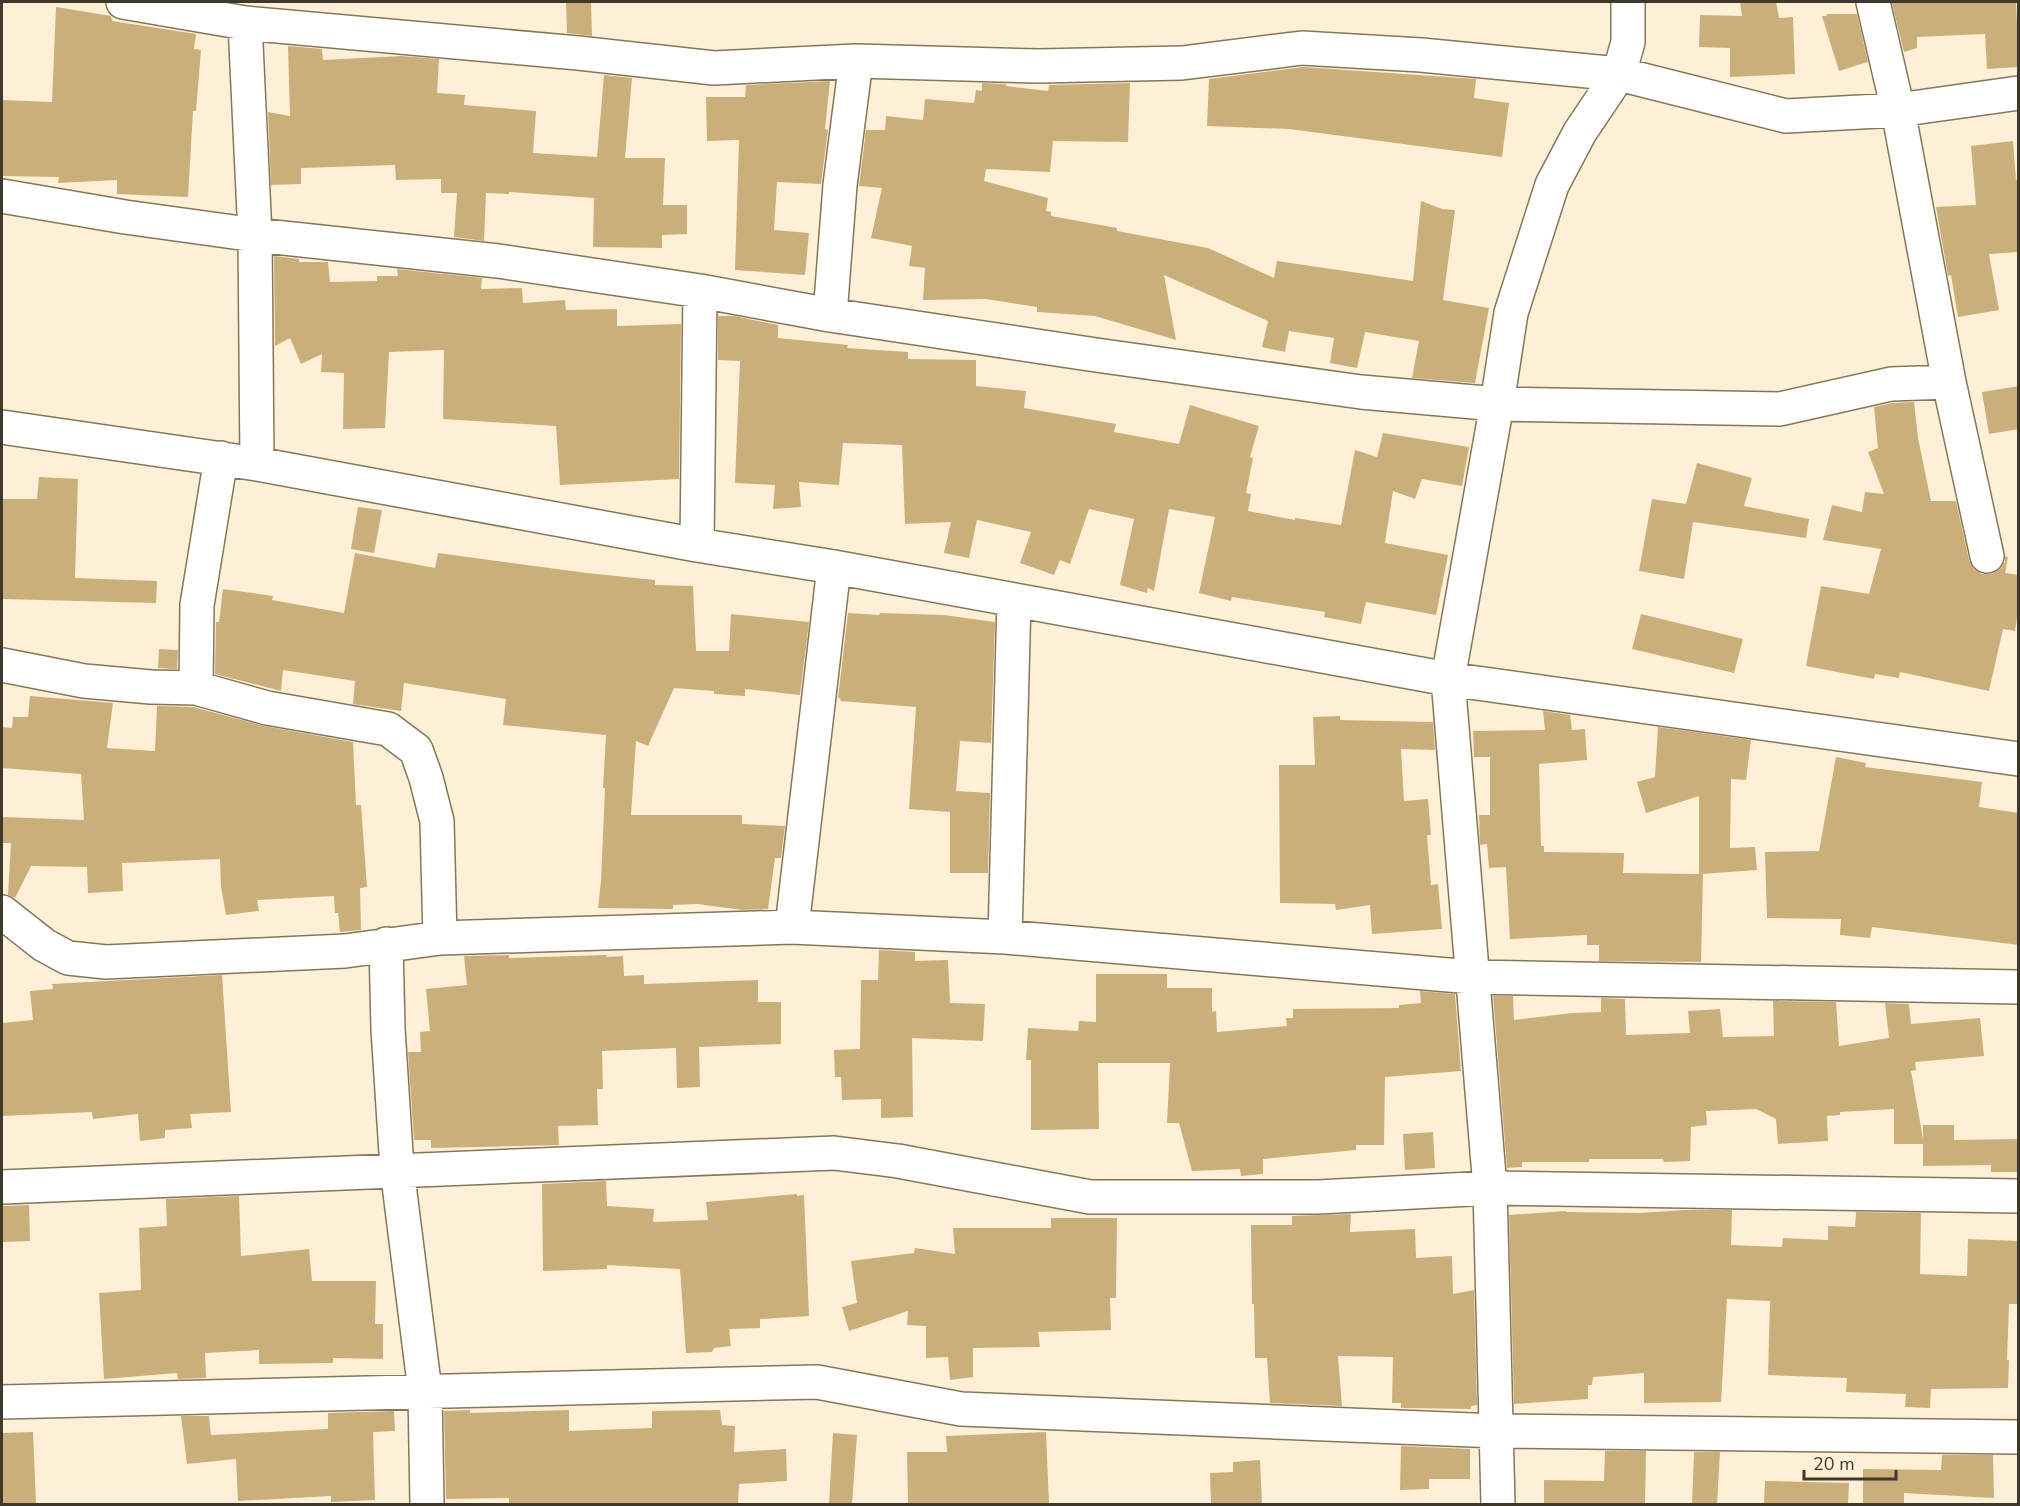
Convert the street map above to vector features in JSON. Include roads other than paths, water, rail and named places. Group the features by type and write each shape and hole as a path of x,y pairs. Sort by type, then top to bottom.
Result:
{"street":[{"path":"123,2 244,23 714,68 856,62 1038,66 1182,63 1302,48 1421,55 1619,74 1786,116 1898,110 2019,93"},
{"path":"1498,1504 1490,1188 1448,679 1497,404 1510,313 1552,186 1580,132 1619,74 1628,42 1628,2"},
{"path":"1873,2 1898,110 1949,382 1987,556"},
{"path":"244,23 255,235 257,464"},
{"path":"830,315 840,185 856,62"},
{"path":"2,196 125,217 255,235 498,261 700,291 830,315 1350,391 1497,404 1780,409 1892,384 1949,382"},
{"path":"697,545 700,291"},
{"path":"2,427 257,464 1448,679 2019,759"},
{"path":"196,688 197,605 221,458"},
{"path":"792,927 834,567"},
{"path":"1005,937 1014,600"},
{"path":"2,664 84,681 151,687 196,688 267,708 388,729 416,750 437,821 440,938"},
{"path":"2,912 44,945 68,958 106,962 345,951 440,938 792,927 1005,937 1472,977 2019,987"},
{"path":"387,944 388,1029 397,1169 425,1391 427,1504"},
{"path":"2,1187 176,1181 397,1169 834,1153 898,1161 1090,1197 1318,1197 1490,1188 2019,1196"},
{"path":"2,1402 817,1382 961,1409 1497,1431 2019,1437"}]}
